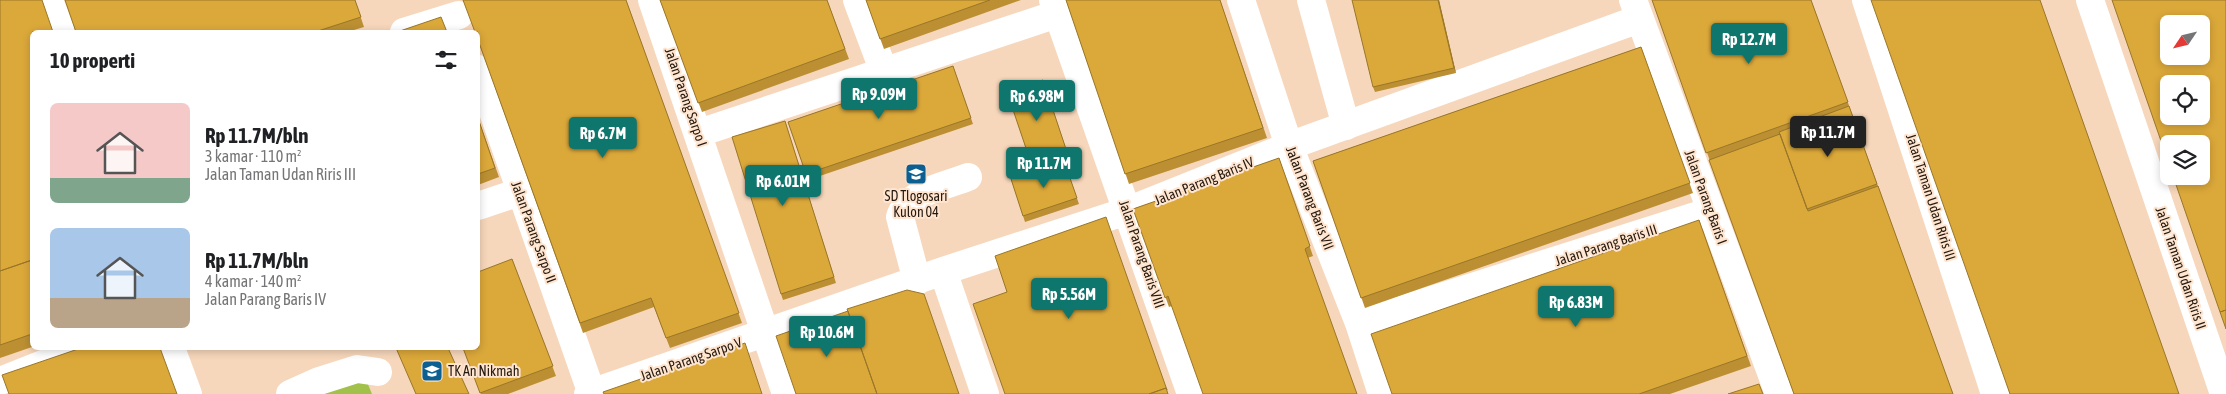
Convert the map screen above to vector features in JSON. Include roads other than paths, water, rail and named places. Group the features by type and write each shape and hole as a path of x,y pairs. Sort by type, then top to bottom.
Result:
{"street":[{"path":"49,0 60,30"},
{"name":"Jalan Parang Sarpo I","path":"652,0 699,132 786,394"},
{"path":"857,0 884,72"},
{"name":"Jalan Parang Baris VII","path":"1241,0 1290,146 1359,323 1382,394"},
{"path":"1311,0 1346,126"},
{"name":"Jalan Taman Udan Riris III","path":"1866,0 1995,394"},
{"name":"Jalan Taman Udan Riris II","path":"2090,0 2224,394"},
{"path":"699,132 884,72 1055,7"},
{"name":"Jalan Parang Baris VIII","path":"1055,7 1191,394"},
{"name":"Jalan Parang Baris IV","path":"765,333 943,271 1127,211 1290,146 1346,126 1636,9"},
{"name":"Jalan Parang Baris I","path":"1636,9 1776,387"},
{"path":"411,30 459,16"},
{"name":"Jalan Parang Sarpo II","path":"480,75 591,394"},
{"path":"917,281 900,217 902,207 913,198 968,177"},
{"path":"480,205 520,192"},
{"name":"Jalan Parang Baris III","path":"1359,323 1711,211"},
{"path":"943,271 985,394"},
{"name":"Jalan Parang Sarpo V","path":"591,394 765,333"},
{"path":"0,381 78,350"},
{"path":"172,350 188,394"},
{"path":"290,394 319,381 357,369 378,372"},
{"path":"1747,388 1776,387"}],"place":[{"name":"SD Tlogosari Kulon 04","path":"916,174"},
{"name":"TK An Nikmah","path":"432,371"}]}
